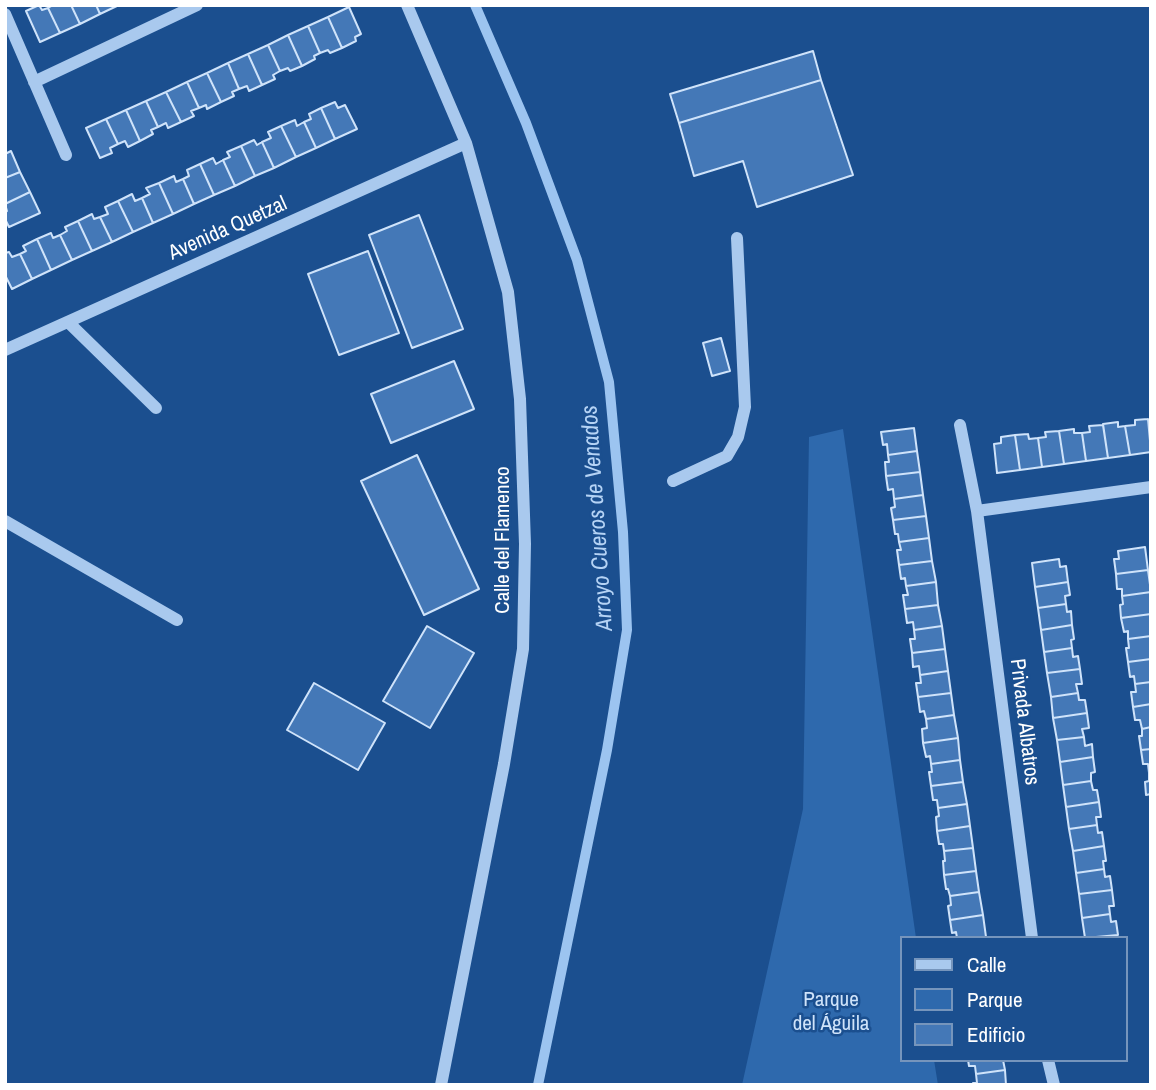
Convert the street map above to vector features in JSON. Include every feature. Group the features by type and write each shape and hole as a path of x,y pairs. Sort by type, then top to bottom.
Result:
{"street":[{"path":"34,82 197,5"},
{"name":"Calle del Flamenco","path":"407,5 466,143 508,292 520,399 525,544 523,649 504,764 441,1085"},
{"path":"5,14 66,155"},
{"name":"Avenida Quetzal","path":"5,350 466,143"},
{"path":"673,481 726,456 738,437 745,407 737,238"},
{"path":"68,322 156,408"},
{"name":"Privada Albatros","path":"960,425 977,511 1032,936"},
{"path":"977,511 1151,487"},
{"path":"5,521 177,620"},
{"path":"1048,1062 1054,1085"}],"green space":[{"name":"Parque del Águila","path":"843,429 916,936 900,936 900,1062 934,1062 938,1085 742,1085 803,809 809,437"}],"building":[{"path":"39,5 42,10 48,8 60,33 40,42 26,11"},
{"path":"53,5 71,5 80,24 60,33 48,8"},
{"path":"71,5 96,5 100,14 80,24"},
{"path":"96,5 119,5 100,14"},
{"path":"349,7 361,34 355,37 356,41 342,48 328,17"},
{"path":"328,17 342,48 330,53 328,50 320,53 308,26"},
{"path":"308,26 320,53 302,66 288,35"},
{"path":"288,35 302,66 290,71 288,68 280,71 268,45"},
{"path":"268,45 280,71 273,75 275,79 262,85 248,54"},
{"path":"813,51 821,80 679,123 670,94"},
{"path":"248,54 262,85 249,91 247,86 239,89 228,63"},
{"path":"228,63 239,89 232,92 234,96 221,102 207,73"},
{"path":"207,73 221,102 207,109 206,105 199,108 187,82"},
{"path":"821,80 853,175 757,207 743,161 694,176 679,123"},
{"path":"187,82 199,108 191,111 194,116 181,122 166,92"},
{"path":"166,92 181,122 168,128 166,123 158,127 146,101"},
{"path":"146,101 158,127 151,130 153,134 140,141 126,110"},
{"path":"335,102 338,108 345,105 357,129 335,139 321,108"},
{"path":"321,108 335,139 316,148 304,122 311,119 309,114"},
{"path":"126,110 140,141 128,147 125,141 118,144 106,119"},
{"path":"106,119 118,144 110,148 112,153 100,158 86,128"},
{"path":"295,120 297,126 304,122 316,148 296,157 281,126"},
{"path":"281,126 296,157 274,168 262,142 271,138 268,132"},
{"path":"254,140 257,145 262,142 274,168 255,176 241,146"},
{"path":"241,146 255,176 235,186 223,160 230,157 227,152"},
{"path":"11,151 20,172 5,178 5,154"},
{"path":"213,158 216,164 223,160 235,186 214,195 200,164"},
{"path":"200,164 214,195 194,204 183,179 189,176 187,170"},
{"path":"20,172 30,192 5,204 5,178"},
{"path":"174,176 176,182 183,179 194,204 173,214 159,183"},
{"path":"159,183 173,214 153,223 142,198 150,194 146,188"},
{"path":"30,192 40,213 9,227 5,219 5,204"},
{"path":"132,194 135,201 142,198 153,223 133,232 118,201"},
{"path":"118,201 133,232 112,242 100,217 108,214 105,207"},
{"path":"92,214 94,219 100,217 112,242 92,251 78,221"},
{"path":"419,215 463,329 412,348 369,235"},
{"path":"78,221 92,251 72,260 60,235 67,231 65,227"},
{"path":"51,233 53,238 60,235 72,260 51,270 37,239"},
{"path":"37,239 51,270 32,279 20,254 26,251 23,246"},
{"path":"368,251 399,333 339,355 308,274"},
{"path":"9,252 12,257 20,254 32,279 12,289 5,275 5,253"},
{"path":"721,338 730,371 712,376 703,343"},
{"path":"454,361 474,409 391,443 371,394"},
{"path":"1148,419 1151,452 1130,455 1125,426 1135,425 1135,420"},
{"path":"1118,422 1118,427 1125,426 1130,455 1108,458 1103,424"},
{"path":"1103,425 1108,458 1086,461 1082,433 1090,432 1089,426"},
{"path":"914,428 917,451 888,455 887,444 883,445 881,432"},
{"path":"1074,429 1074,433 1082,433 1086,461 1064,464 1059,431"},
{"path":"1059,431 1064,464 1042,467 1038,438 1046,437 1045,432"},
{"path":"1028,434 1029,439 1038,438 1042,467 1020,470 1015,435"},
{"path":"1015,435 1020,470 997,473 994,444 1001,443 1001,437"},
{"path":"917,451 920,472 886,476 885,462 889,462 888,455"},
{"path":"417,455 479,589 424,615 361,481"},
{"path":"920,472 923,495 894,499 893,489 888,490 886,476"},
{"path":"923,495 926,516 893,520 891,508 895,507 894,499"},
{"path":"926,516 929,538 899,542 893,520"},
{"path":"929,538 932,561 899,565 899,542"},
{"path":"1145,547 1148,570 1116,574 1114,559 1119,559 1118,551"},
{"path":"1059,559 1060,567 1066,566 1068,582 1035,587 1032,563"},
{"path":"932,561 936,582 906,586 905,578 901,579 899,565"},
{"path":"1148,570 1151,592 1122,596 1122,589 1117,589 1116,574"},
{"path":"936,582 938,605 905,609 903,595 908,595 906,586"},
{"path":"1068,582 1070,595 1065,596 1066,604 1038,608 1035,587"},
{"path":"1151,592 1151,614 1121,618 1122,596"},
{"path":"1066,604 1067,612 1071,611 1072,625 1041,630 1038,608"},
{"path":"938,605 942,626 914,630 913,622 907,623 905,609"},
{"path":"1151,614 1151,636 1128,639 1128,631 1124,632 1121,618"},
{"path":"1072,625 1072,648 1044,652 1041,630"},
{"path":"427,626 474,653 430,728 383,701"},
{"path":"942,626 945,649 912,653 910,639 915,639 914,630"},
{"path":"1151,636 1151,659 1128,662 1128,639"},
{"path":"1072,648 1073,657 1078,656 1080,669 1047,673 1044,652"},
{"path":"945,649 948,671 920,675 919,666 913,667 912,653"},
{"path":"1151,659 1151,682 1135,684 1134,676 1130,677 1128,662"},
{"path":"1080,669 1082,684 1076,684 1078,693 1051,697 1047,673"},
{"path":"948,671 951,693 918,697 916,683 921,683 920,675"},
{"path":"1151,682 1151,704 1133,707 1131,692 1136,692 1135,684"},
{"path":"314,683 385,723 358,770 287,730"},
{"path":"951,693 954,715 926,719 924,711 920,712 918,697"},
{"path":"1078,693 1079,700 1085,700 1087,713 1053,718 1051,697"},
{"path":"1151,704 1151,727 1142,729 1140,720 1135,720 1133,707"},
{"path":"1087,713 1089,728 1082,729 1084,737 1057,740 1053,718"},
{"path":"954,715 958,738 923,743 922,729 927,728 926,719"},
{"path":"1151,727 1151,749 1141,750 1139,736 1142,736 1142,729"},
{"path":"1084,737 1085,746 1092,744 1093,757 1060,762 1057,740"},
{"path":"958,738 960,760 931,764 930,756 926,757 923,743"},
{"path":"1151,749 1149,773 1148,764 1143,764 1141,750"},
{"path":"1093,757 1095,772 1091,773 1091,781 1063,785 1060,762"},
{"path":"960,760 963,782 931,786 931,764"},
{"path":"1151,772 1151,794 1146,795 1145,782 1149,781"},
{"path":"1091,781 1093,790 1097,790 1099,802 1066,807 1063,785"},
{"path":"963,782 967,804 938,808 937,800 933,800 931,786"},
{"path":"1099,802 1101,817 1096,817 1097,825 1069,829 1066,807"},
{"path":"967,804 970,826 937,831 938,808"},
{"path":"1097,825 1098,833 1102,832 1104,846 1073,851 1069,829"},
{"path":"970,826 973,848 944,851 943,844 939,844 937,831"},
{"path":"1104,846 1104,869 1076,873 1073,851"},
{"path":"973,848 976,871 944,875 944,851"},
{"path":"1104,869 1105,877 1110,876 1112,890 1079,894 1076,873"},
{"path":"976,871 979,892 950,896 944,875"},
{"path":"1112,890 1114,906 1109,906 1110,914 1082,918 1079,894"},
{"path":"979,892 983,915 950,920 950,896"},
{"path":"1110,914 1111,922 1116,921 1118,935 1085,936 1082,918"},
{"path":"983,915 986,936 957,936 956,932 952,933 950,920"},
{"path":"968,1062 1003,1062 1005,1070 976,1074 975,1066 969,1066"},
{"path":"1005,1070 1006,1085 973,1085 977,1083 976,1074"}],"waterway":[{"name":"Arroyo Cueros de Venados","path":"475,5 526,123 577,260 609,382 623,532 627,630 607,750 538,1085"}]}
